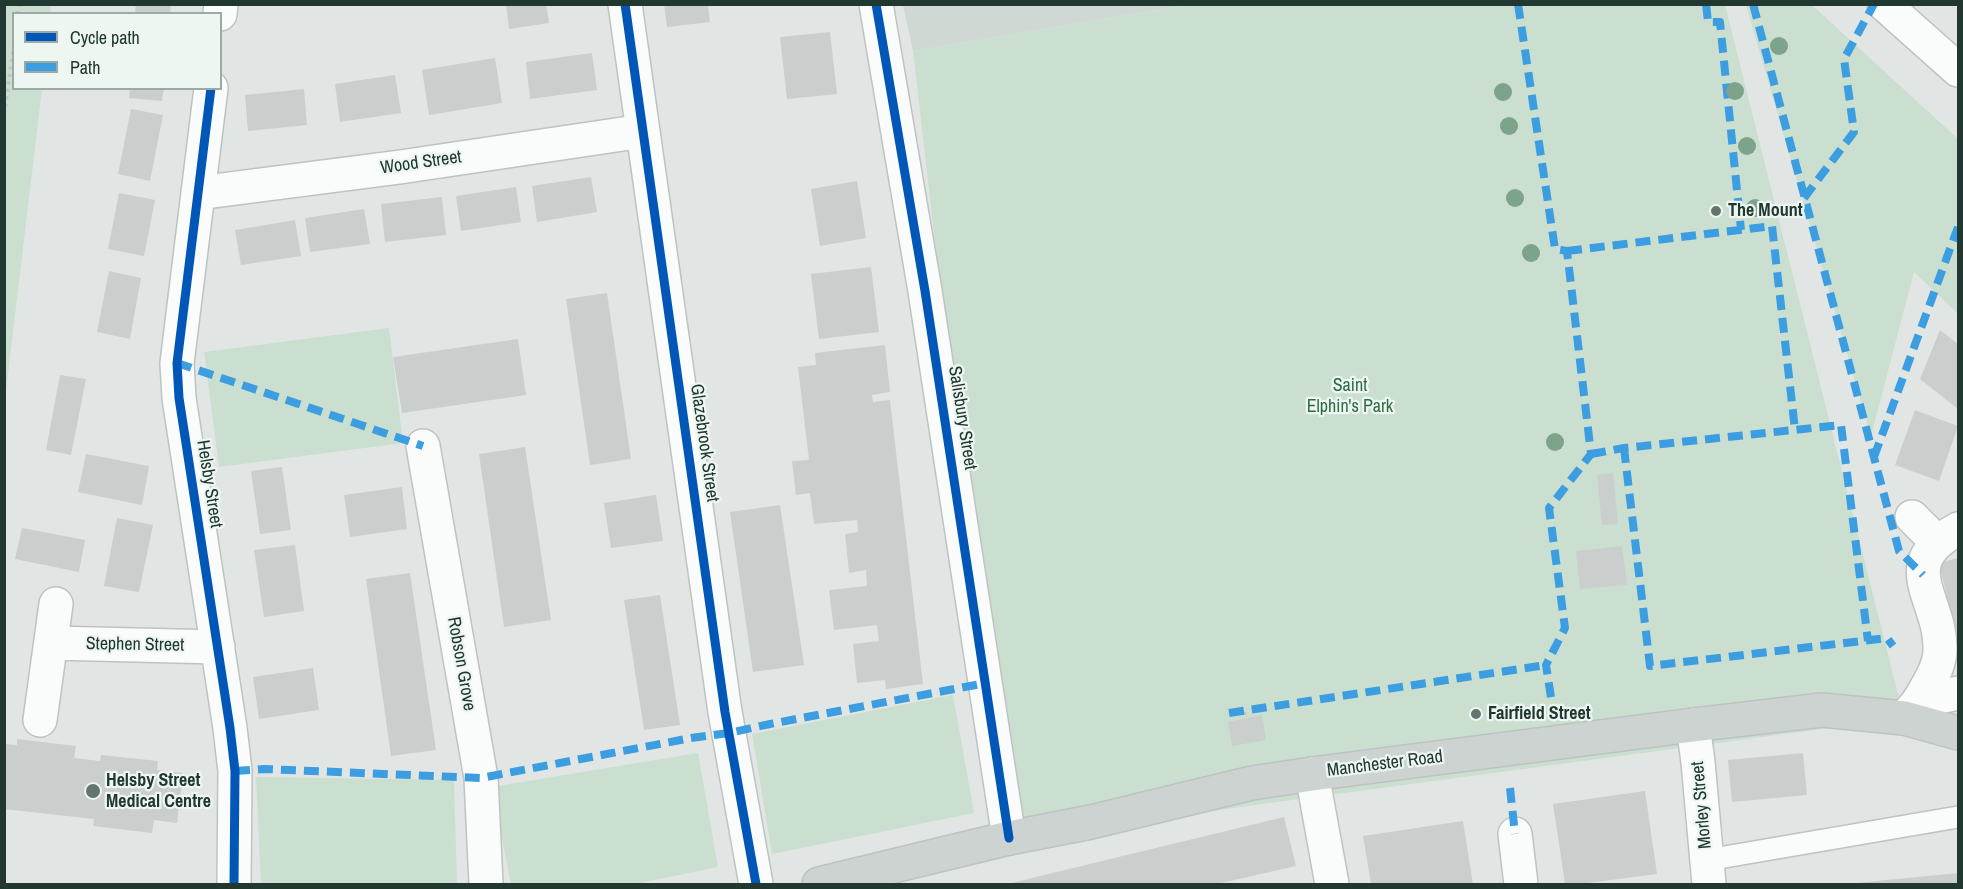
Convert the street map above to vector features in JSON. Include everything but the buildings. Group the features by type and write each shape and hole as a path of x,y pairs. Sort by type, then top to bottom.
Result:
{"main road":[{"name":"Manchester Road","path":"819,885 1009,838 1091,822 1251,783 1312,774 1822,710 1911,710 1959,733"}],"street":[{"name":"Glazebrook Street","path":"625,4 725,712 756,885"},
{"name":"Salisbury Street","path":"876,4 927,303 1009,838"},
{"path":"1884,4 1959,70"},
{"name":"Helsby Street","path":"211,90 177,363 179,398 235,771 234,885"},
{"name":"Wood Street","path":"198,193 643,131"},
{"name":"Robson Grove","path":"423,446 481,778 486,885"},
{"path":"1911,710 1938,665 1940,650 1948,643 1923,575 1924,561 1930,549 1948,536 1912,517"},
{"path":"40,720 57,604"},
{"name":"Stephen Street","path":"52,643 218,646"},
{"path":"1911,710 1959,693"},
{"name":"Morley Street","path":"1693,725 1708,872"},
{"path":"1312,774 1332,885"},
{"path":"1515,834 1521,885"}],"lane":[{"path":"1708,872 1959,817"}],"path":[{"path":"4,114 12,60"},
{"path":"1244,712 1245,718"}],"shaded area":[{"path":"903,4 1186,5 913,51"}],"green space":[{"path":"5,4 51,5 50,12 12,12 12,90 42,90 5,399"},
{"name":"Saint Elphin's Park","path":"1186,5 1725,5 1904,718 1009,838 986,683 913,51"},
{"path":"1746,5 1812,5 1958,139 1958,314 1914,272 1871,436"},
{"path":"389,328 403,443 219,467 204,352"},
{"path":"953,695 974,813 772,854 752,734"},
{"path":"698,753 718,867 635,884 511,884 492,787"},
{"path":"256,777 454,780 457,884 261,884"}],"marked path":[{"path":"1518,4 1555,249 1567,251 1591,454 1549,508 1565,628 1546,665 1552,704"},
{"path":"1706,4 1708,22 1720,22 1741,230"},
{"path":"1753,4 1899,551 1923,575"},
{"path":"1804,198 1854,132 1844,59 1874,4"},
{"path":"1567,251 1772,226 1795,430"},
{"path":"1874,457 1958,227"},
{"path":"177,363 423,446"},
{"path":"1591,454 1624,448 1841,425 1868,641"},
{"path":"1624,448 1650,666 1887,638 1893,646"},
{"path":"1229,713 1546,665"},
{"path":"235,771 264,769 481,778 986,683"},
{"path":"1510,788 1515,834"}],"cycle path":[{"path":"625,4 725,712 756,884"},
{"path":"876,4 925,291 1009,838"},
{"path":"211,90 177,363 179,398 235,771 234,884"}],"place":[{"name":"The Mount","path":"1716,211"},
{"name":"Fairfield Street","path":"1476,714"},
{"name":"Helsby Street Medical Centre","path":"93,791"}]}
